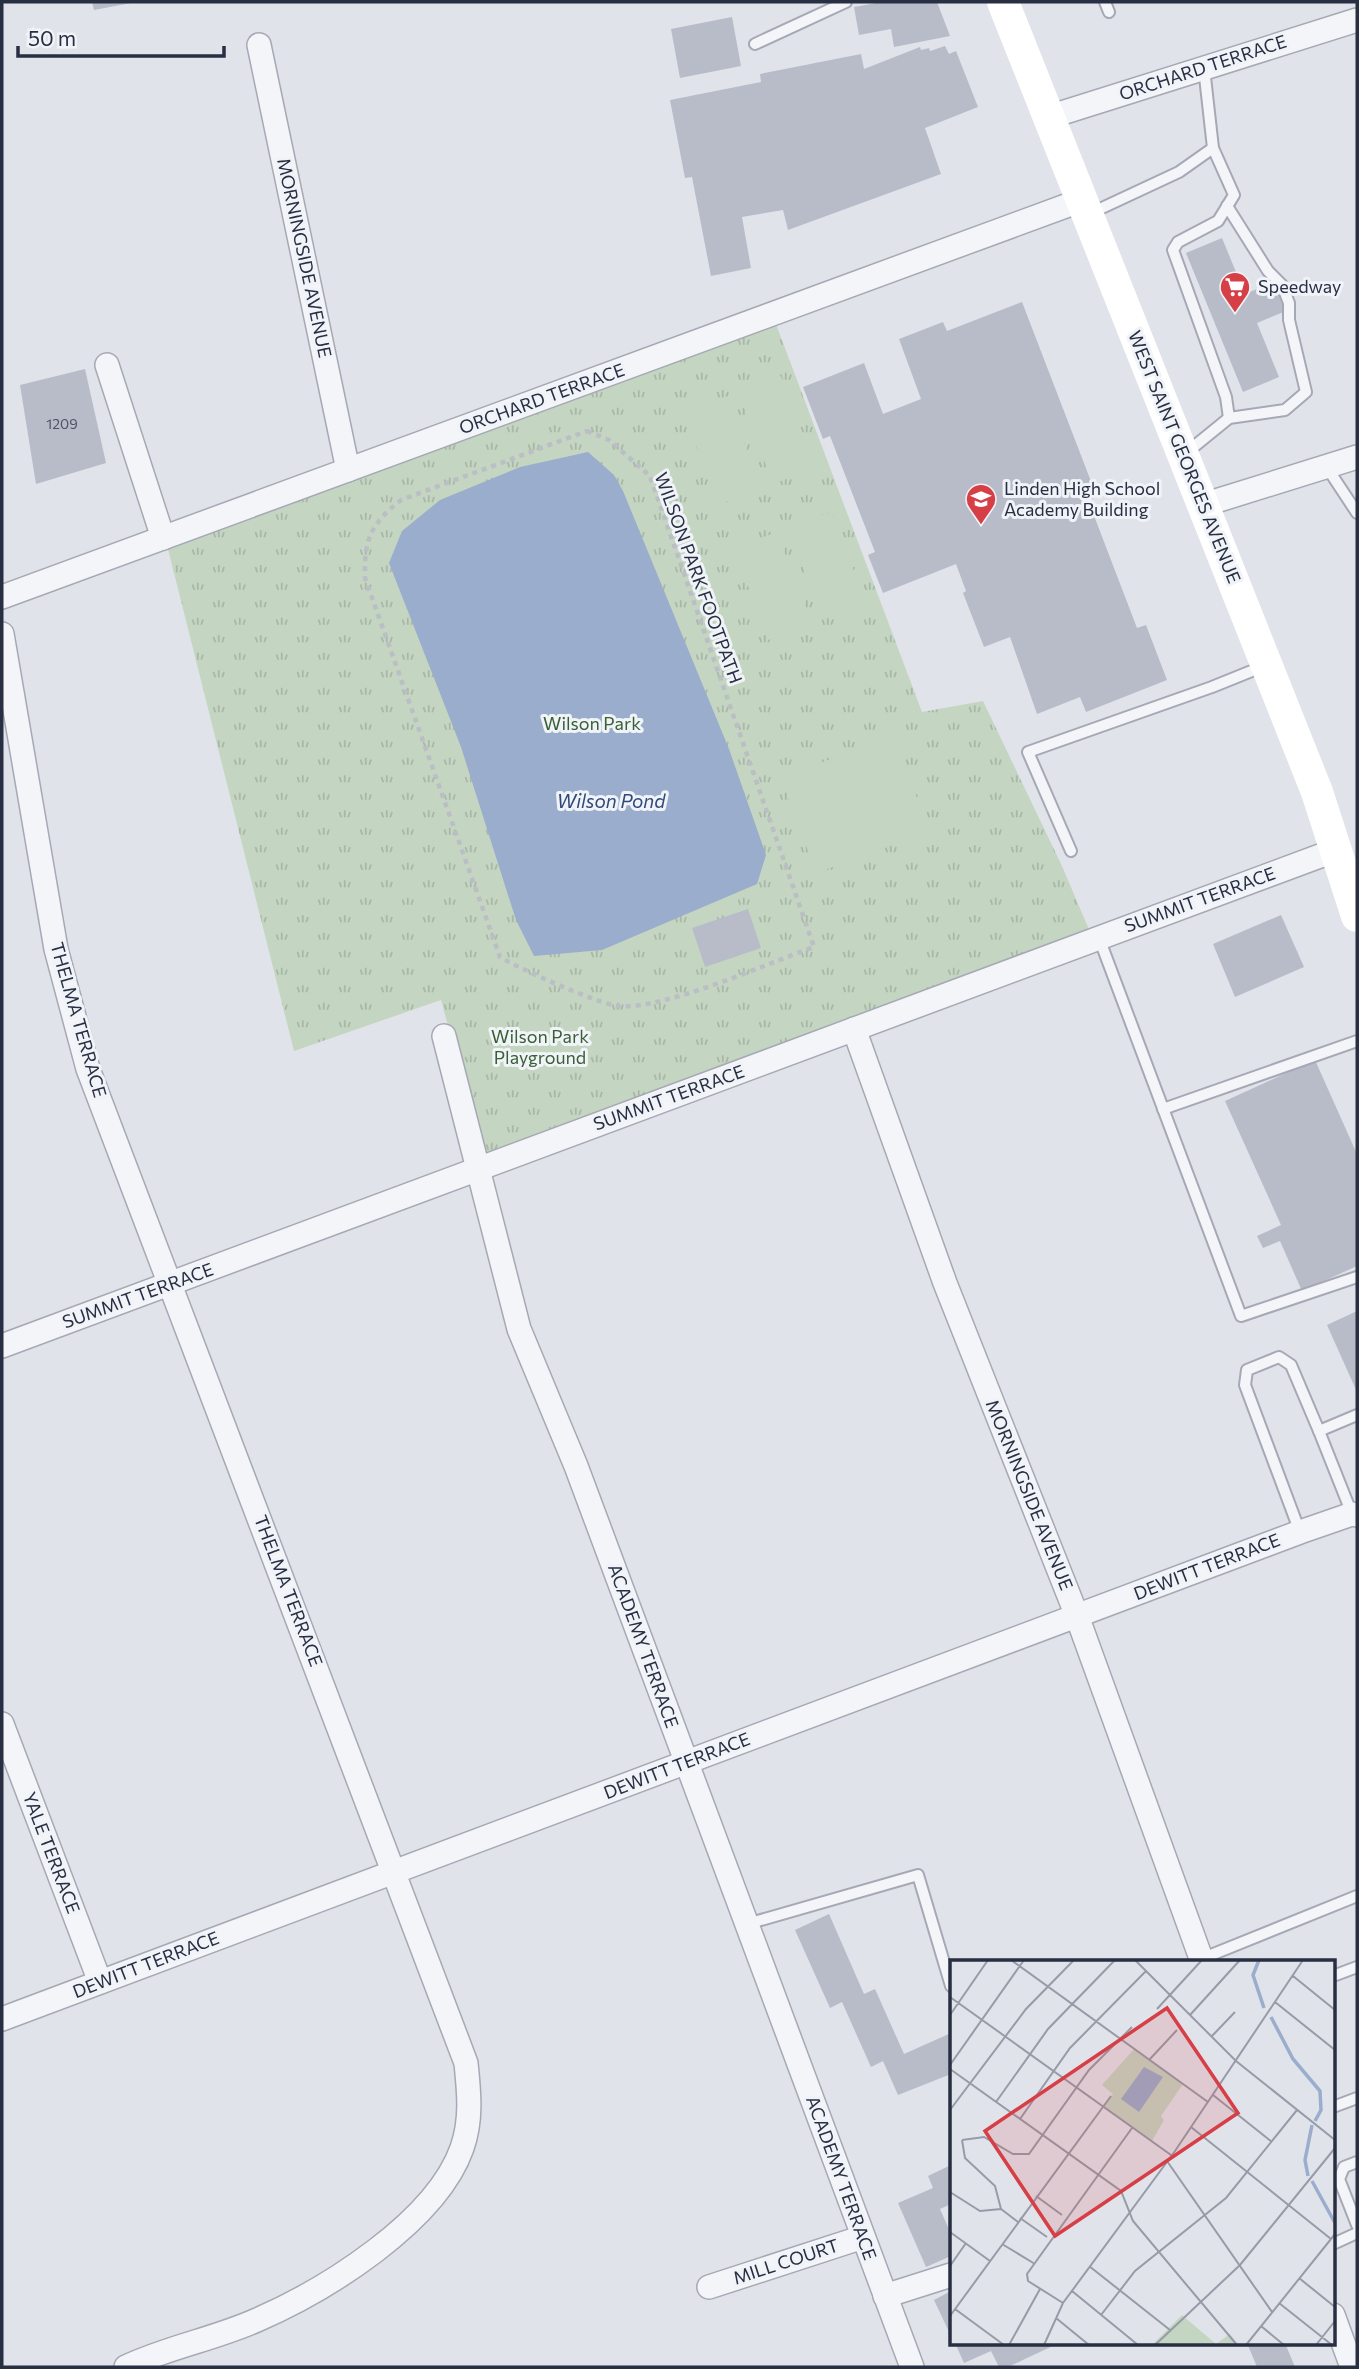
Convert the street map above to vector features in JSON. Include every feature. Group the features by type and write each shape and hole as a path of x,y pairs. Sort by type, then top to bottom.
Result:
{"main road":[{"name":"WEST SAINT GEORGES AVENUE","path":"1003,2 1266,665 1336,850 1357,916"}],"street":[{"name":"ORCHARD TERRACE","path":"1049,117 1357,20"},
{"name":"MORNINGSIDE AVENUE","path":"259,46 348,470"},
{"name":"ORCHARD TERRACE","path":"2,597 348,470 1085,207"},
{"path":"107,365 163,538"},
{"path":"1203,505 1357,457"},
{"name":"THELMA TERRACE","path":"2,634 56,949 88,1069 466,2063 470,2108 462,2149 437,2190 408,2224 341,2276 257,2320 126,2367"},
{"name":"SUMMIT TERRACE","path":"2,1346 1336,850"},
{"name":"MORNINGSIDE AVENUE","path":"854,1029 945,1283 1077,1616 1202,1960"},
{"name":"ACADEMY TERRACE","path":"444,1036 519,1329 576,1466 912,2367"},
{"name":"DEWITT TERRACE","path":"2,2019 1300,1532 1355,1514"},
{"name":"YALE TERRACE","path":"2,1724 100,1982"},
{"name":"MILL COURT","path":"709,2287 863,2237"},
{"path":"886,2296 950,2275"},
{"path":"1334,2318 1352,2367"}],"lane":[{"path":"755,44 846,2"},
{"path":"1203,68 1213,149 1234,195 1218,221 1178,242 1173,250 1226,397 1229,418"},
{"path":"1085,207 1179,172 1213,149"},
{"path":"1184,455 1229,418 1285,410 1306,391 1289,320 1289,303 1282,285 1268,271 1227,206"},
{"path":"1326,466 1357,513"},
{"path":"1071,851 1028,752 1212,687 1266,665"},
{"path":"1099,938 1241,1316 1357,1277"},
{"path":"1163,1109 1357,1041"},
{"path":"1300,1532 1245,1385 1247,1370 1279,1357 1291,1365 1355,1514"},
{"path":"1319,1431 1357,1415"},
{"path":"747,1924 918,1875 950,1983"},
{"path":"1202,1960 1357,1896"},
{"path":"1334,1976 1357,1967"},
{"path":"1334,2107 1357,2098"},
{"path":"1357,2162 1344,2167 1339,2179 1357,2225"},
{"path":"1334,2244 1357,2234"}],"path":[{"name":"WILSON PARK FOOTPATH","path":"587,431 609,440 650,476 814,947 650,1005 617,1006 516,966 500,957 492,941 365,578 364,548 378,518 401,500 587,431"}],"green space":[{"name":"Wilson Park","path":"774,319 922,712 983,701 1062,866 1090,932 485,1160 441,1000 294,1051 167,545"},
{"path":"781,376 816,468 773,484 738,392"},
{"path":"727,396 761,488 718,505 684,413"},
{"path":"832,511 866,604 823,620 789,528"},
{"path":"777,532 811,624 768,640 734,548"},
{"path":"895,736 929,832 816,873 781,777"}],"water":[{"name":"Wilson Pond","path":"588,452 614,475 623,491 729,749 766,855 757,884 602,950 534,956 516,920 461,747 389,563 402,531 440,500 520,467"}],"building":[{"path":"92,2 131,2 131,3 94,10"},
{"path":"882,2 937,2 950,36 894,47 891,29 859,35 854,7"},
{"path":"732,17 741,66 680,78 671,29"},
{"path":"945,46 949,54 956,51 978,107 925,128 941,174 788,230 783,210 742,217 751,268 711,276 692,177 685,178 670,100 761,82 760,74 861,54 864,69 920,47 921,50 929,48 930,51"},
{"path":"1222,238 1245,294 1273,282 1286,311 1257,323 1279,377 1243,392 1186,253"},
{"name":"Linden High School Academy Building","path":"1022,302 1097,497 1088,500 1137,628 1146,625 1167,680 1086,712 1080,697 1037,714 1010,637 984,647 963,593 966,591 956,564 883,593 868,555 875,552 830,436 823,439 803,387 864,363 883,414 921,399 899,339 943,322 947,331"},
{"path":"85,369 106,463 36,484 20,385"},
{"path":"748,909 761,948 705,967 692,928"},
{"path":"1281,915 1304,967 1235,997 1213,944"},
{"path":"1315,1060 1357,1154 1357,1266 1302,1291 1280,1241 1263,1248 1257,1236 1281,1225 1225,1101"},
{"path":"1357,1311 1357,1392 1327,1325"},
{"path":"829,1914 864,1994 875,1989 904,2054 950,2033 950,2074 898,2095 883,2061 871,2067 842,2002 830,2008 795,1930"},
{"path":"950,2165 950,2204 940,2209 950,2232 950,2256 926,2267 898,2203 933,2188 928,2176"},
{"path":"950,2292 950,2334 934,2300"},
{"path":"955,2344 1057,2344 1008,2367 999,2367 991,2351 964,2363"},
{"path":"1247,2344 1285,2344 1295,2367 1257,2367"}],"place":[{"name":"Speedway","path":"1235,314"},
{"name":"Linden High School Academy Building","path":"981,526"}],"park label":[{"name":"Wilson Park Playground","path":"540,1047"}]}
